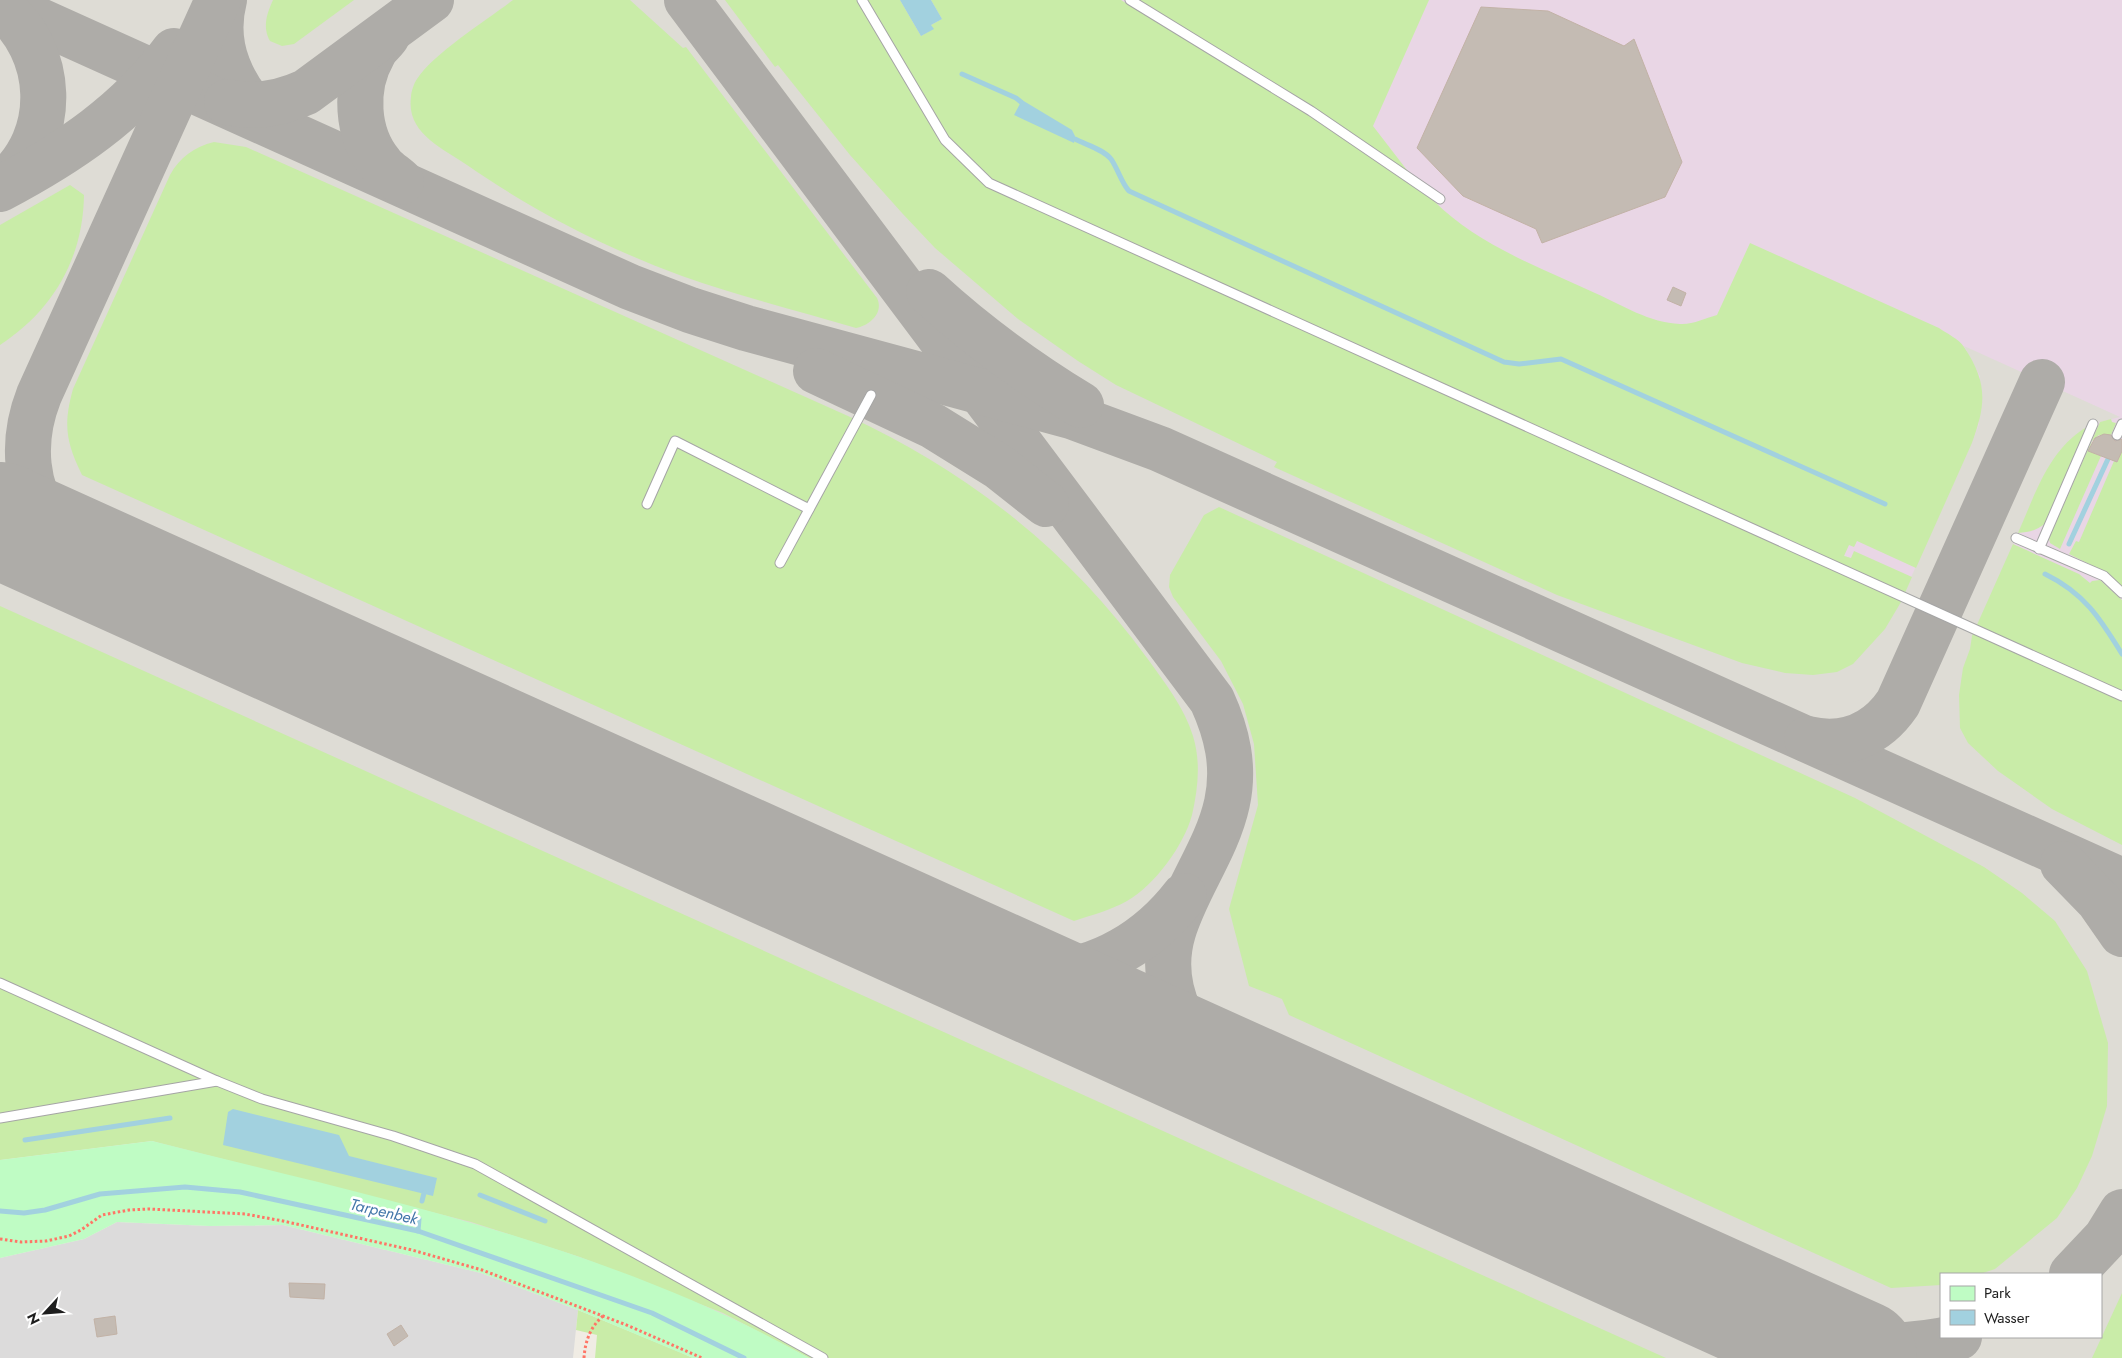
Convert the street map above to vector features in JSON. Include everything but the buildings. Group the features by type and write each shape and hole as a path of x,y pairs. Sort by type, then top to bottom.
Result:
{"lane":[{"path":"862,0 945,140 989,183 2122,696"},
{"path":"1130,0 1311,111 1440,199"},
{"path":"780,563 871,395"},
{"path":"2039,549 2093,424"},
{"path":"2117,435 2122,424"},
{"path":"647,504 675,441 809,509"},
{"path":"2016,538 2104,576 2122,593"},
{"path":"0,982 217,1081 262,1098 393,1136 474,1164 822,1358"},
{"path":"0,1118 217,1081"}],"path":[{"path":"0,1240 21,1242 46,1241 69,1236 102,1215 129,1210 150,1209 245,1214 412,1250 473,1267 603,1316 702,1358"},
{"path":"584,1358 585,1342 596,1322 603,1316"}],"shaded area":[{"path":"0,0 1074,0 1182,111 1893,447 1844,555 1908,584 1979,424 1980,376 1964,346 2120,417 2085,428 2042,479 1982,616 2122,624 2122,1358 809,1358 785,1344 152,1141 0,1160"},
{"path":"1074,0 2122,0 2122,624 2046,646 1844,555 1514,275"},
{"path":"117,1222 210,1226 283,1225 481,1273 578,1310 573,1358 0,1358 0,1258 84,1239"}],"green space":[{"path":"273,0 354,0 294,44 282,46 270,41 266,31 267,15"},
{"path":"513,0 630,0 683,48 686,47 877,298 879,309 874,318 856,328 725,290 654,265 598,241 544,213 437,146 420,130 414,120 411,110 412,93 416,81 436,58"},
{"path":"725,0 900,0 921,36 933,29 931,25 942,19 931,0 1121,0 1308,115 1434,201 1451,217 1490,243 1636,313 1669,323 1685,324 1717,315 1750,243 1939,328 1962,344 1977,372 1981,383 1982,405 1977,429 1916,568 1857,541 1854,547 1849,545 1844,556 1851,558 1854,551 1912,577 1901,602 1885,629 1853,664 1837,672 1813,675 1785,673 1742,663 1557,595 1274,467 1277,462 1116,385 1078,361 1018,319 935,248 850,155 778,65 775,67"},
{"path":"1138,0 1429,0 1373,126 1410,174"},
{"path":"214,142 246,147 848,416 934,462 975,489 1013,518 1050,549 1084,582 1117,619 1167,686 1185,715 1196,746 1198,776 1196,795 1188,827 1175,851 1158,875 1138,894 1127,901 1108,910 1074,921 82,475 69,443 67,423 73,389 170,175 178,163 188,154"},
{"path":"70,185 84,195 78,241 71,261 62,281 50,299 19,331 0,345 0,225"},
{"path":"2111,419 2112,422 2116,423 2111,435 2099,435 2092,441 2089,451 2101,456 2060,549 2050,543 2049,538 2100,422"},
{"path":"2085,428 2086,432 2048,520 2034,530 2018,533 2037,489 2052,461 2072,438"},
{"path":"2122,451 2122,587 2107,573 2069,554 2076,541 2079,542 2114,461 2117,462"},
{"path":"1219,507 1855,798 1984,867 2022,893 2055,921 2087,971 2108,1043 2107,1106 2092,1156 2077,1188 2057,1218 1995,1269 1983,1273 1940,1273 1940,1285 1891,1288 1289,1015 1282,999 1249,986 1229,909 1258,805 1254,744 1243,704 1221,661 1173,597 1169,587 1170,575 1204,515"},
{"path":"2013,544 2079,574 2090,583 2100,580 2122,600 2122,845 2052,809 1998,771 1968,743 1960,728 1959,695 1963,668 1970,649 1972,636"},
{"path":"0,606 1666,1358 809,1358 723,1313 580,1257 471,1222 152,1141 0,1160"},
{"path":"152,1141 404,1204 571,1254 652,1284 732,1318 809,1358 693,1358 578,1310 481,1273 283,1225 210,1226 117,1222 84,1239 0,1258 0,1160"},
{"path":"2122,1293 2122,1358 2092,1358"},
{"path":"578,1310 693,1358 595,1358 597,1335 576,1330"}],"water":[{"path":"900,0 931,0 942,19 931,25 934,29 921,36"},
{"path":"1022,100 1072,130 1075,136 1074,143 1014,115"},
{"path":"233,1109 339,1135 349,1156 437,1178 433,1196 223,1145 228,1112"}],"waterway":[{"path":"962,74 1021,102"},
{"path":"1075,139 1108,156 1129,191 1504,362 1519,364 1561,359 1885,504"},
{"path":"2069,544 2108,459"},
{"path":"2045,574 2059,581 2081,598 2098,618 2122,654"},
{"path":"25,1140 170,1118"},
{"name":"Tarpenbek","path":"0,1211 24,1213 45,1210 100,1194 185,1187 240,1192 418,1231 652,1313 744,1358"},
{"path":"422,1201 424,1193"},
{"path":"480,1195 545,1221"},
{"path":"418,1231 419,1219"}],"taxiway":[{"path":"90,561 67,543 55,530 37,498 32,482 28,447 33,412 218,0"},
{"path":"224,0 221,34 228,66 243,95 266,120"},
{"path":"227,102 248,105 267,104 306,92 431,0"},
{"path":"687,0 1212,700 1222,725 1230,763 1227,803 1216,836 1173,932 1169,953 1169,974 1172,994 1190,1032 1202,1048 1234,1076"},
{"path":"0,3 630,287 690,310 746,328 1071,416 1160,449 2122,881"},
{"path":"0,7 18,25 32,46 40,69 43,94 41,118 34,142 22,163 4,182"},
{"path":"387,36 374,51 363,81 361,95 362,125 373,152 383,167 401,182"},
{"path":"0,189 49,161 95,130 137,94 174,51"},
{"path":"929,292 1002,352 1081,405"},
{"path":"816,371 933,426 999,467 1046,504"},
{"path":"1807,739 1834,742 1859,736 1880,723 1898,703 2042,382"},
{"path":"2063,864 2099,901 2122,934"},
{"path":"991,966 1037,973 1065,971 1085,966 1104,959 1140,939 1171,912 1184,896"},
{"path":"2073,1273 2106,1238 2122,1212"},
{"path":"1809,1336 1866,1345 1920,1344 1954,1338"}],"runway":[{"path":"0,520 1859,1358"}]}
